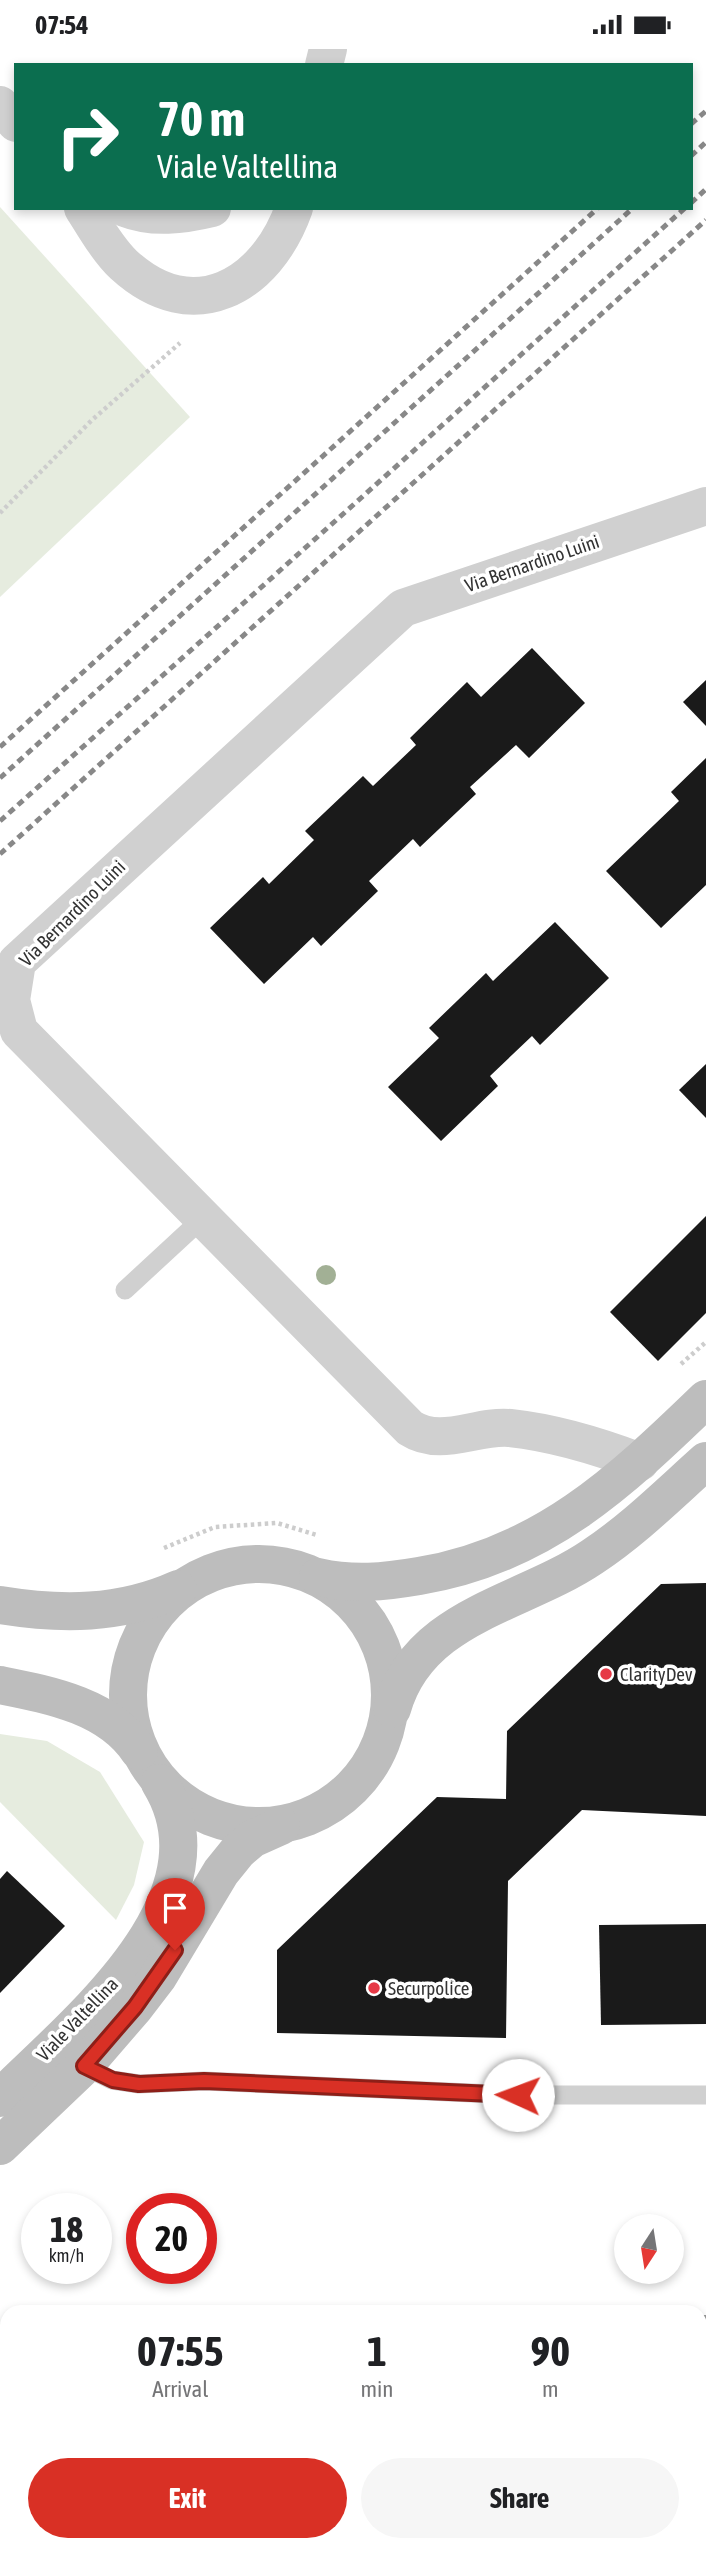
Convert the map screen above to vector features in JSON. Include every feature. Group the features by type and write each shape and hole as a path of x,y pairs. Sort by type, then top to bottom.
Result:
{"main road":[{"path":"0,1605 47,1612 102,1610 153,1599 216,1571 247,1564 280,1565 348,1583 387,1581 431,1574 491,1557 526,1543 565,1521 640,1462 706,1399"},
{"path":"0,1685 39,1694 100,1714 128,1736 150,1768 186,1804 220,1820 250,1826 286,1824 319,1812 352,1789 373,1762 401,1683 425,1650 477,1613 544,1584 593,1557 706,1461"},
{"path":"309,1574 346,1596 376,1634 390,1677 387,1725"},
{"path":"150,1768 132,1731 128,1710 131,1664 151,1620 164,1604 189,1584"},
{"name":"Viale Valtellina","path":"0,2098 112,1984 137,1954 161,1914 174,1880 178,1848 173,1808 150,1768"},
{"name":"Viale Valtellina","path":"0,2146 84,2066 158,1977 221,1872 238,1851 252,1839 286,1824"}],"street":[{"path":"0,105 14,121"},
{"path":"84,210 123,264 152,286 181,296 206,296 231,290 254,272 274,247 293,210"},
{"path":"133,210 156,215 184,215 204,210"},
{"name":"Via Bernardino Luini","path":"640,1462 583,1441 526,1430 488,1428 431,1437 419,1433 19,1031 11,1000 17,962 403,607 706,506"}],"lane":[{"path":"125,1290 204,1217"},
{"path":"84,2066 113,2080 139,2084 204,2081 528,2095 706,2095"}],"path":[{"path":"0,513 92,420 180,343"},
{"path":"675,1371 706,1342"},
{"path":"159,1551 215,1527 277,1523 324,1537"}],"shaded area":[{"path":"0,207 190,417 0,597"},
{"path":"0,1734 47,1741 100,1772 144,1842 134,1885 116,1920 0,1802"}],"building":[{"path":"532,648 585,703 529,758 516,745 470,787 476,794 420,847 413,839 369,881 378,891 321,946 313,937 264,984 210,928 263,877 269,884 314,840 305,831 363,776 373,786 416,745 410,738 467,682 481,697"},
{"path":"706,680 706,726 683,702"},
{"path":"706,758 706,885 661,928 606,871 679,801 671,792"},
{"path":"555,922 609,978 540,1045 532,1036 490,1076 498,1086 441,1141 388,1087 439,1038 429,1028 486,973 493,981"},
{"path":"706,1064 706,1118 679,1090"},
{"path":"706,1216 706,1313 658,1361 610,1312"},
{"path":"706,1583 706,1816 582,1810 508,1881 506,2038 277,2033 277,1950 437,1797 506,1799 507,1731 661,1584"},
{"path":"7,1871 65,1926 0,1993 0,1879"},
{"path":"706,1924 706,2024 601,2025 599,1925"}],"railway":[{"path":"693,122 706,111"},
{"path":"693,154 706,142"},
{"path":"693,201 706,189"},
{"path":"0,747 596,210"},
{"path":"0,778 631,210"},
{"path":"0,821 683,210"},
{"path":"0,854 706,220"}],"place":[{"name":"ClarityDev","path":"606,1674"},
{"name":"Securpolice","path":"374,1988"}],"route":[{"path":"175,1950 135,2007 84,2066 113,2080 139,2084 204,2081 518,2095"}]}
